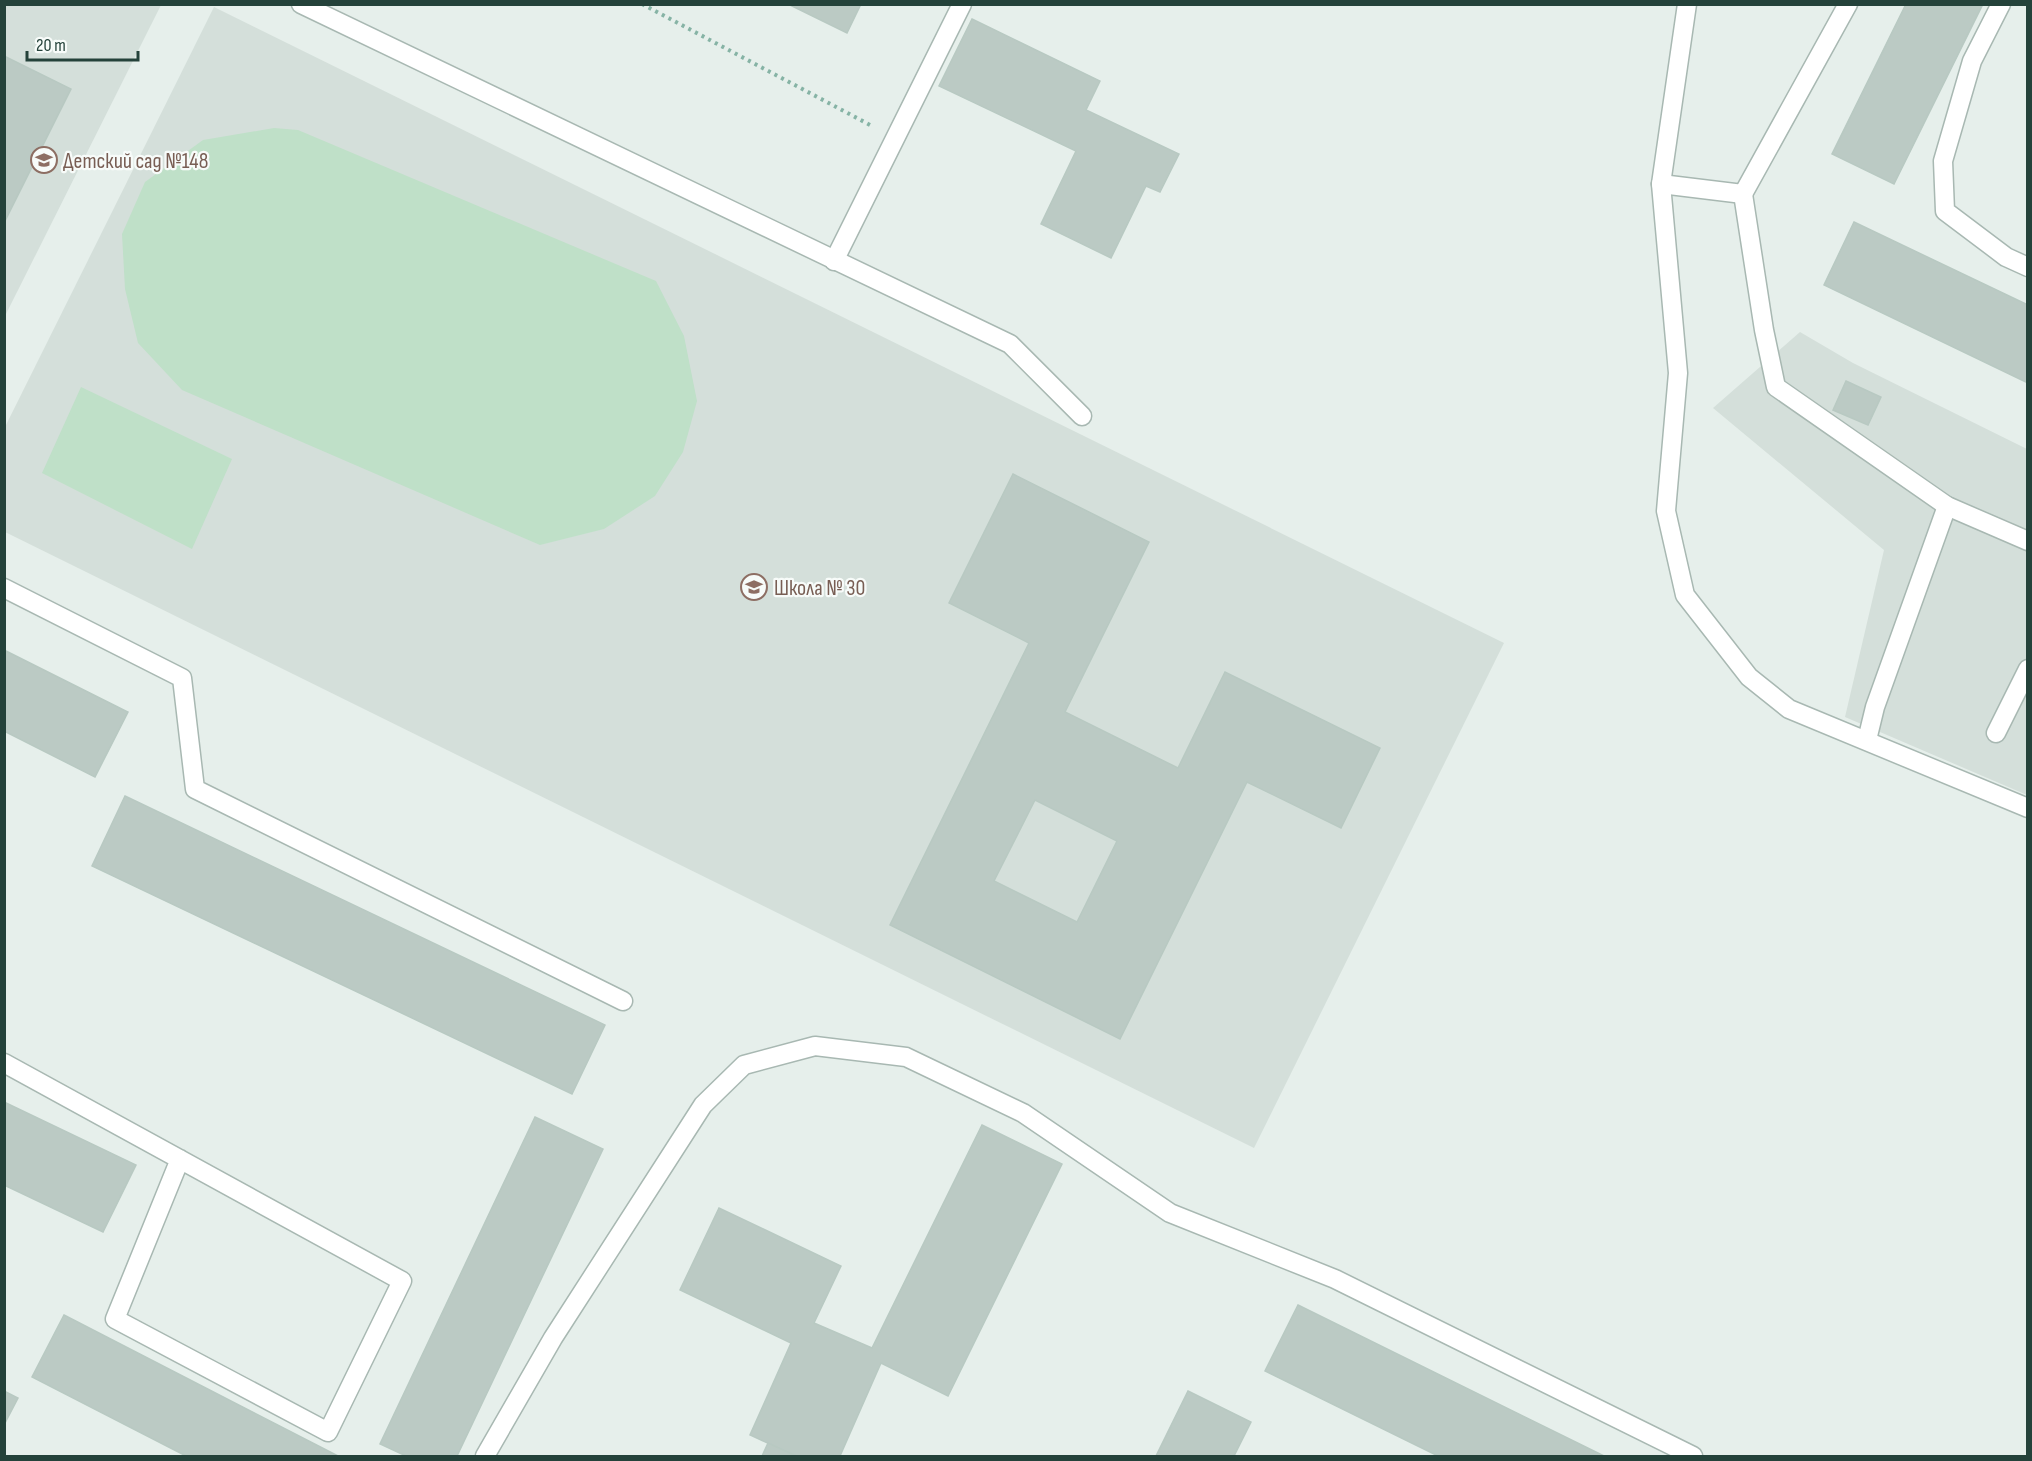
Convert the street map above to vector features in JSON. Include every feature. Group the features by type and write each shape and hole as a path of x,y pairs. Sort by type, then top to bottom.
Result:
{"lane":[{"path":"301,4 1010,344 1082,416"},
{"path":"834,261 962,4"},
{"path":"1687,4 1661,184 1678,373 1666,511 1685,595 1749,677 1789,709 2028,808"},
{"path":"1848,4 1743,194 1764,330 1776,387 1947,507 2028,542"},
{"path":"2001,4 1972,61 1943,161 1945,211 2006,257 2028,267"},
{"path":"1661,184 1743,194"},
{"path":"1868,740 1875,707 1947,507"},
{"path":"4,588 182,678 195,789 623,1001"},
{"path":"1996,733 2028,669"},
{"path":"484,1456 553,1338 703,1105 744,1065 815,1046 906,1057 1023,1113 1170,1213 1335,1279 1693,1456"},
{"path":"4,1063 180,1159 402,1281 328,1432 115,1319 180,1159"}],"path":[{"path":"642,4 895,138"}],"shaded area":[{"name":"Детский сад №148","path":"5,5 161,5 5,316"},
{"name":"Школа № 30","path":"214,7 1504,643 1254,1148 5,532 4,429"},
{"path":"1800,332 1853,363 2027,449 2027,795 1845,717 1884,550 1713,408"}],"green space":[{"path":"274,128 298,130 656,281 684,336 697,401 683,452 655,496 604,529 540,545 182,390 138,343 125,289 122,234 145,182 203,140"},
{"path":"81,387 232,459 192,549 42,473"}],"building":[{"path":"788,4 861,4 847,33"},
{"path":"1906,4 1983,4 1894,184 1832,154"},
{"path":"972,19 1100,81 1086,110 1179,154 1160,192 1146,186 1111,258 1041,224 1076,151 939,86"},
{"path":"4,56 71,89 5,221 4,221"},
{"path":"1854,222 2028,305 2028,383 1824,285"},
{"path":"1846,381 1881,397 1868,425 1833,410"},
{"path":"1013,474 1149,542 1065,712 1178,768 1225,672 1380,748 1341,828 1247,782 1120,1039 890,925 1029,643 949,603","holes":["1035,800 1117,841 1077,922 994,881"]},
{"path":"4,650 128,712 95,777 4,731"},
{"path":"125,796 605,1025 572,1094 92,866"},
{"path":"4,1102 136,1165 103,1232 4,1185"},
{"path":"535,1117 603,1149 457,1456 406,1456 380,1444"},
{"path":"982,1125 1062,1164 948,1396 881,1363 840,1456 796,1456 750,1435 791,1343 680,1290 719,1208 841,1266 814,1323 872,1348"},
{"path":"1298,1305 1604,1456 1438,1456 1265,1371"},
{"path":"64,1315 338,1456 186,1456 32,1377"},
{"path":"4,1391 18,1398 4,1425"},
{"path":"1188,1391 1251,1422 1234,1456 1156,1456"},
{"path":"768,1443 796,1456 762,1456"}],"place":[{"name":"Детский сад №148","path":"44,160"},
{"name":"Школа № 30","path":"754,587"}]}
